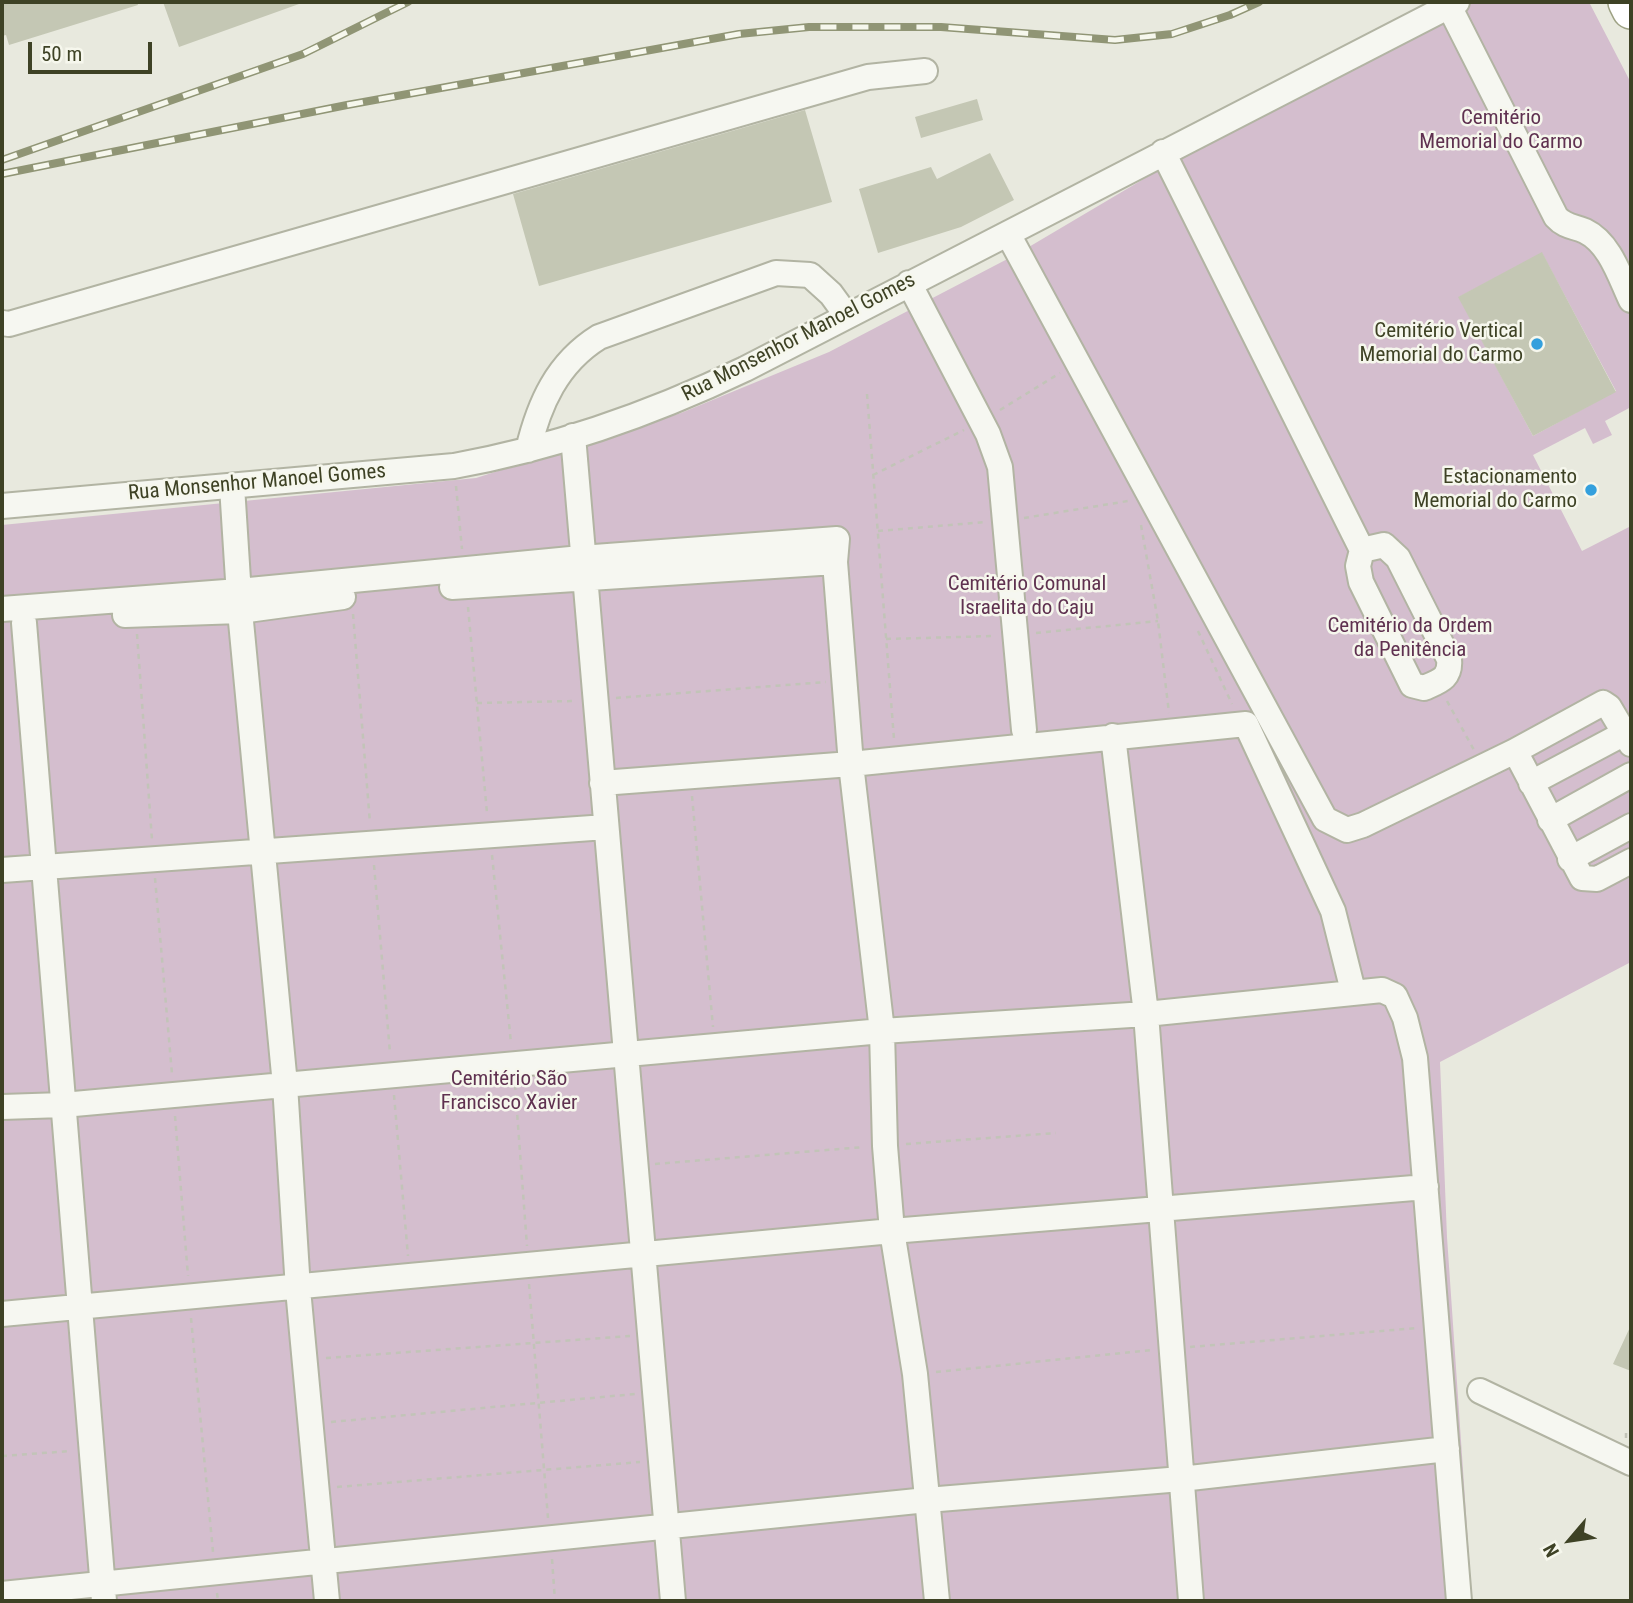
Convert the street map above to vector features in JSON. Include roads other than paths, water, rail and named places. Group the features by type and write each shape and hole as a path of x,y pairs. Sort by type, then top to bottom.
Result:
{"highway":[{"path":"1627,2 1631,10"}],"street":[{"name":"Rua Monsenhor Manoel Gomes","path":"2,506 454,466 528,450 573,436 691,395 1453,4"},
{"path":"1453,4 1556,217 1563,224 1585,231 1606,249 1631,300"},
{"path":"2,323 22,320 868,78 925,71"},
{"path":"1163,152 1362,550 1359,566 1361,582 1412,685 1420,689 1437,682 1448,674 1449,659 1398,558 1384,545 1362,550"},
{"path":"1008,234 1325,819 1347,830 1483,767 1603,703 1609,707 1628,738 1531,783"},
{"path":"528,450 537,414 546,393 574,355 599,337 776,274 810,275 831,294 847,316"},
{"path":"909,283 981,421 1000,467 1013,635 1024,730"},
{"path":"573,436 581,567 637,1165 673,1601"},
{"path":"232,486 239,601 285,1085 298,1289 327,1601"},
{"path":"103,1592 44,866 13,624 136,614 239,601 581,567 835,562 851,764 882,1031 885,1146 892,1231 915,1374 936,1601"},
{"path":"2,609 352,596 465,578"},
{"path":"602,783 851,764 1246,724 1333,911 1353,991"},
{"path":"1114,736 1146,1014 1191,1601"},
{"path":"1515,751 1577,873 1590,881 1631,861"},
{"path":"1550,820 1631,775"},
{"path":"1570,859 1631,826"},
{"path":"2,870 606,827"},
{"path":"2,1107 62,1105 882,1031 1146,1014 1353,991 1389,992 1395,996 1405,1018 1415,1058 1460,1601"},
{"path":"2,1314 298,1289 892,1231 1426,1187"},
{"path":"1480,1391 1631,1463"},
{"path":"2,1594 103,1592 323,1561 927,1500 1181,1479 1447,1449"}],"railway":[{"path":"2,160 303,54 408,2"},
{"path":"2,174 347,105 739,34 809,27 941,27 1115,40 1172,34 1230,15 1259,2"}],"place":[{"name":"Cemitério Vertical Memorial do Carmo","path":"1537,344"},
{"name":"Estacionamento Memorial do Carmo","path":"1591,490"}],"park label":[{"name":"Cemitério Memorial do Carmo","path":"1501,131"},
{"name":"Cemitério Comunal Israelita do Caju","path":"1027,597"},
{"name":"Cemitério da Ordem da Penitência","path":"1410,639"},
{"name":"Cemitério São Francisco Xavier","path":"509,1092"}]}
